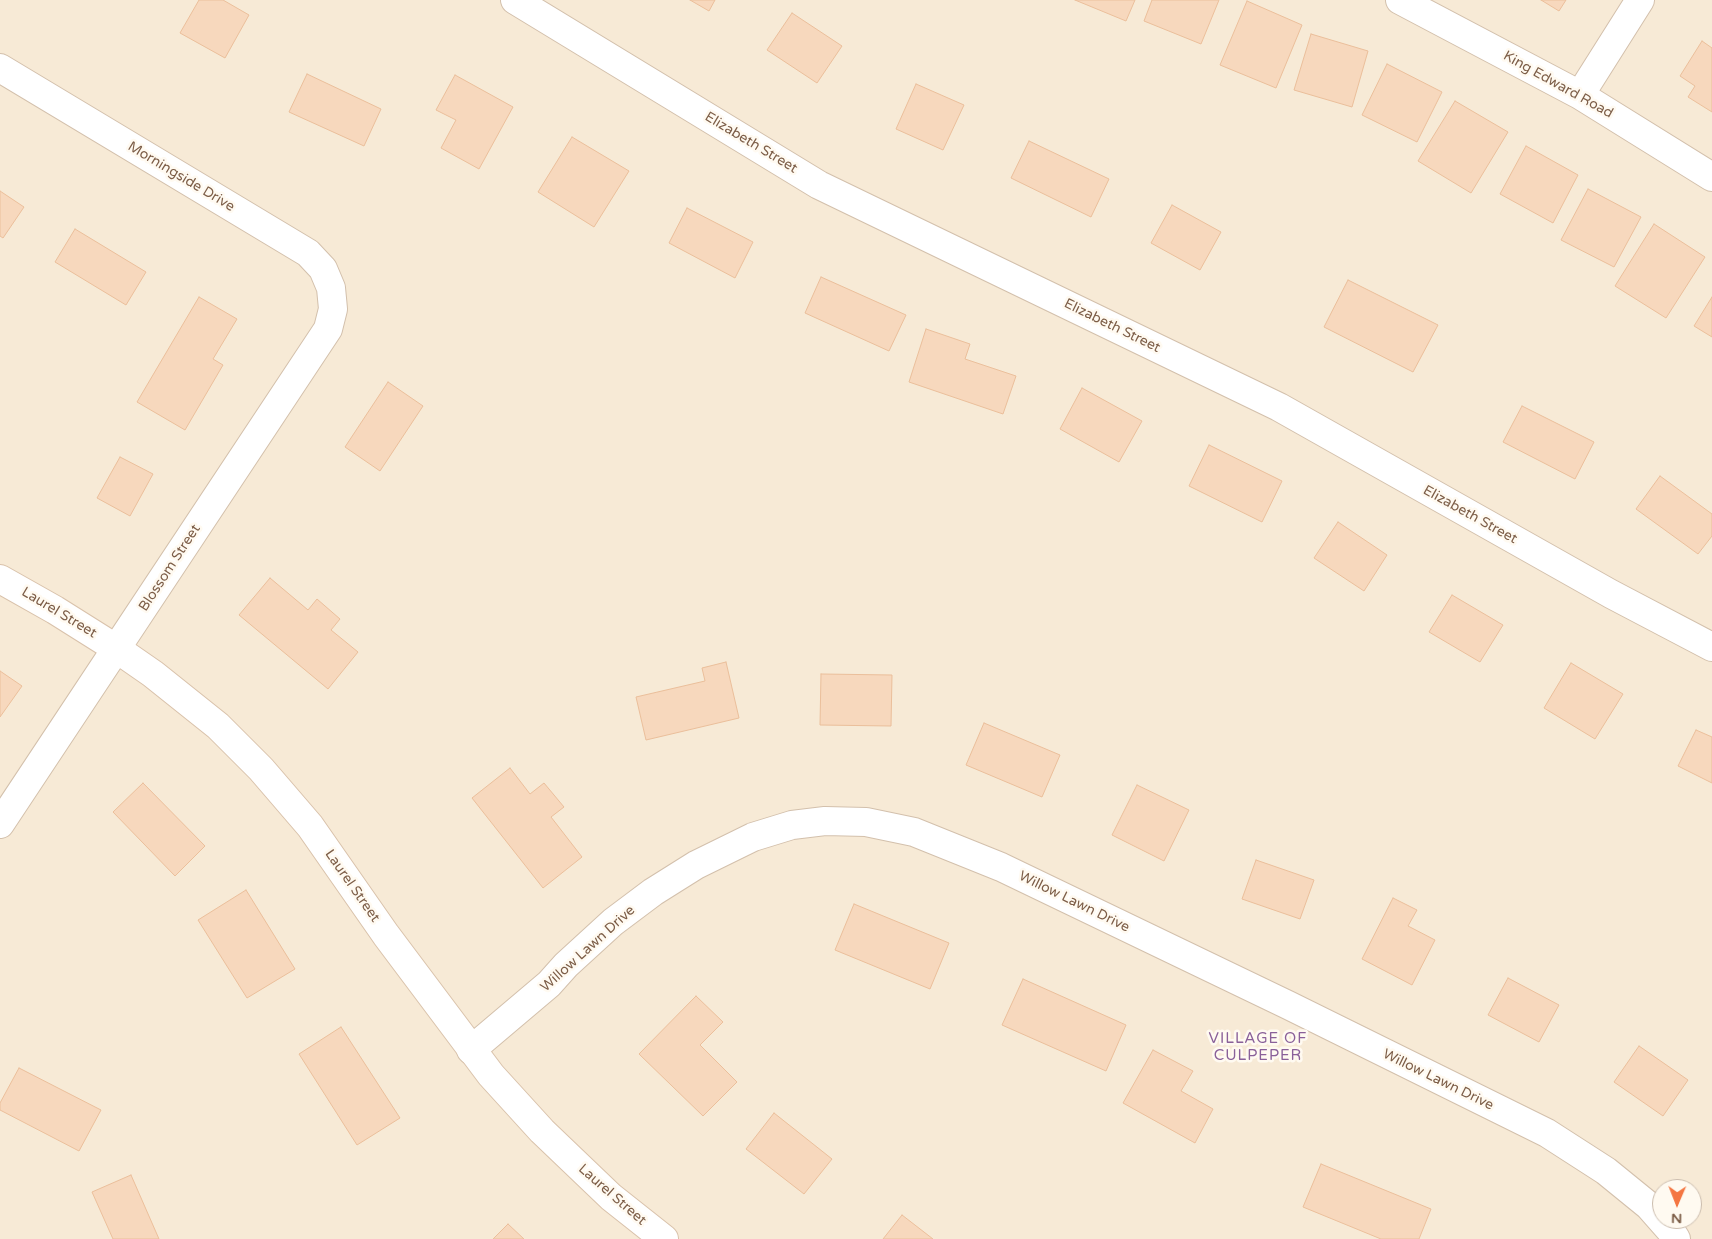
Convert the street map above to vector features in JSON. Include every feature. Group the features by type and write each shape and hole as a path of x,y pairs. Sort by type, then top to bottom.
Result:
{"street":[{"name":"Elizabeth Street","path":"515,0 819,185 1279,408 1611,594 1712,647"},
{"name":"King Edward Road","path":"1400,0 1580,95 1712,177"},
{"path":"1580,95 1640,0"},
{"name":"Morningside Drive","path":"0,68 308,253 323,268 332,288 333,309"},
{"name":"Blossom Street","path":"0,824 328,330 333,309"},
{"name":"Laurel Street","path":"0,579 55,610 117,649 153,674 218,726 261,769 310,826 386,935 491,1075 542,1131 611,1197 664,1239"},
{"name":"Willow Lawn Drive","path":"471,1050 549,984 566,965 613,922 653,892 696,865 753,837 792,826 824,821 866,822 914,832 1000,867 1288,1005 1546,1133 1606,1171 1649,1206 1676,1239"}],"shaded area":[{"path":"0,0 1712,0 1712,1239 0,1239"}],"building":[{"path":"199,0 223,0 249,15 225,58 180,33"},
{"path":"690,0 715,0 709,11"},
{"path":"1075,0 1135,0 1126,21"},
{"path":"1152,0 1219,0 1201,44 1144,21"},
{"path":"1541,0 1566,0 1559,11"},
{"path":"1247,1 1302,25 1276,88 1220,65"},
{"path":"792,13 842,46 817,83 767,50"},
{"path":"1311,34 1368,51 1352,107 1294,90"},
{"path":"1702,41 1712,48 1712,112 1688,97 1695,86 1680,76"},
{"path":"1387,64 1442,92 1417,142 1362,115"},
{"path":"307,74 381,109 364,146 289,112"},
{"path":"455,75 513,107 479,169 441,148 456,120 436,110"},
{"path":"916,84 964,105 943,150 896,129"},
{"path":"1455,101 1508,132 1471,193 1418,161"},
{"path":"572,137 629,171 594,227 538,192"},
{"path":"1029,141 1109,179 1091,217 1011,178"},
{"path":"1526,146 1578,175 1553,223 1500,194"},
{"path":"1588,189 1641,217 1614,267 1561,240"},
{"path":"0,191 24,207 3,238 0,236"},
{"path":"1172,205 1221,232 1200,270 1151,243"},
{"path":"687,208 753,242 735,278 669,243"},
{"path":"1654,224 1705,257 1666,318 1615,286"},
{"path":"75,229 146,272 126,305 55,262"},
{"path":"821,277 906,315 889,351 805,313"},
{"path":"1348,280 1438,325 1413,372 1324,327"},
{"path":"199,297 237,319 213,359 223,365 185,430 137,402"},
{"path":"1712,297 1712,337 1694,326"},
{"path":"926,329 970,344 965,359 1016,376 1003,414 909,382"},
{"path":"388,382 423,406 380,471 345,447"},
{"path":"1082,388 1142,421 1119,462 1060,429"},
{"path":"1522,406 1594,442 1575,479 1503,442"},
{"path":"1209,445 1282,481 1262,522 1189,486"},
{"path":"120,457 153,474 130,516 97,498"},
{"path":"1660,476 1712,514 1712,536 1698,554 1636,509"},
{"path":"1338,522 1387,555 1364,591 1314,558"},
{"path":"270,578 308,610 317,599 340,619 331,630 358,652 328,689 239,615"},
{"path":"1452,595 1503,625 1480,662 1429,632"},
{"path":"726,662 739,718 646,740 636,697 705,681 702,668"},
{"path":"1571,663 1623,694 1595,739 1544,708"},
{"path":"0,671 22,686 0,717"},
{"path":"821,674 892,675 891,726 820,725"},
{"path":"984,723 1060,755 1042,797 966,765"},
{"path":"1696,730 1712,737 1712,783 1678,766"},
{"path":"510,768 530,794 544,783 564,807 551,817 582,857 543,888 472,798"},
{"path":"143,783 205,846 175,876 113,812"},
{"path":"1137,785 1189,810 1164,861 1112,835"},
{"path":"1256,860 1314,880 1300,919 1242,899"},
{"path":"246,890 295,969 247,998 198,920"},
{"path":"1393,898 1417,910 1408,926 1435,940 1412,985 1362,959"},
{"path":"854,904 949,943 930,989 835,950"},
{"path":"1508,978 1559,1005 1539,1042 1488,1015"},
{"path":"1023,979 1126,1025 1106,1071 1002,1025"},
{"path":"696,996 723,1022 700,1045 737,1082 703,1116 639,1054"},
{"path":"341,1027 400,1118 357,1145 299,1054"},
{"path":"1639,1046 1688,1080 1663,1116 1614,1082"},
{"path":"1153,1050 1193,1071 1181,1091 1213,1109 1195,1143 1123,1103"},
{"path":"19,1068 101,1110 79,1151 0,1110 0,1103"},
{"path":"774,1113 832,1159 804,1194 746,1149"},
{"path":"1321,1164 1431,1209 1419,1239 1381,1239 1303,1207"},
{"path":"131,1175 159,1239 113,1239 92,1192"},
{"path":"902,1215 933,1239 883,1239"},
{"path":"508,1224 524,1239 493,1239"}],"district":[{"name":"VILLAGE OF CULPEPER","path":"1258,1048"}]}
